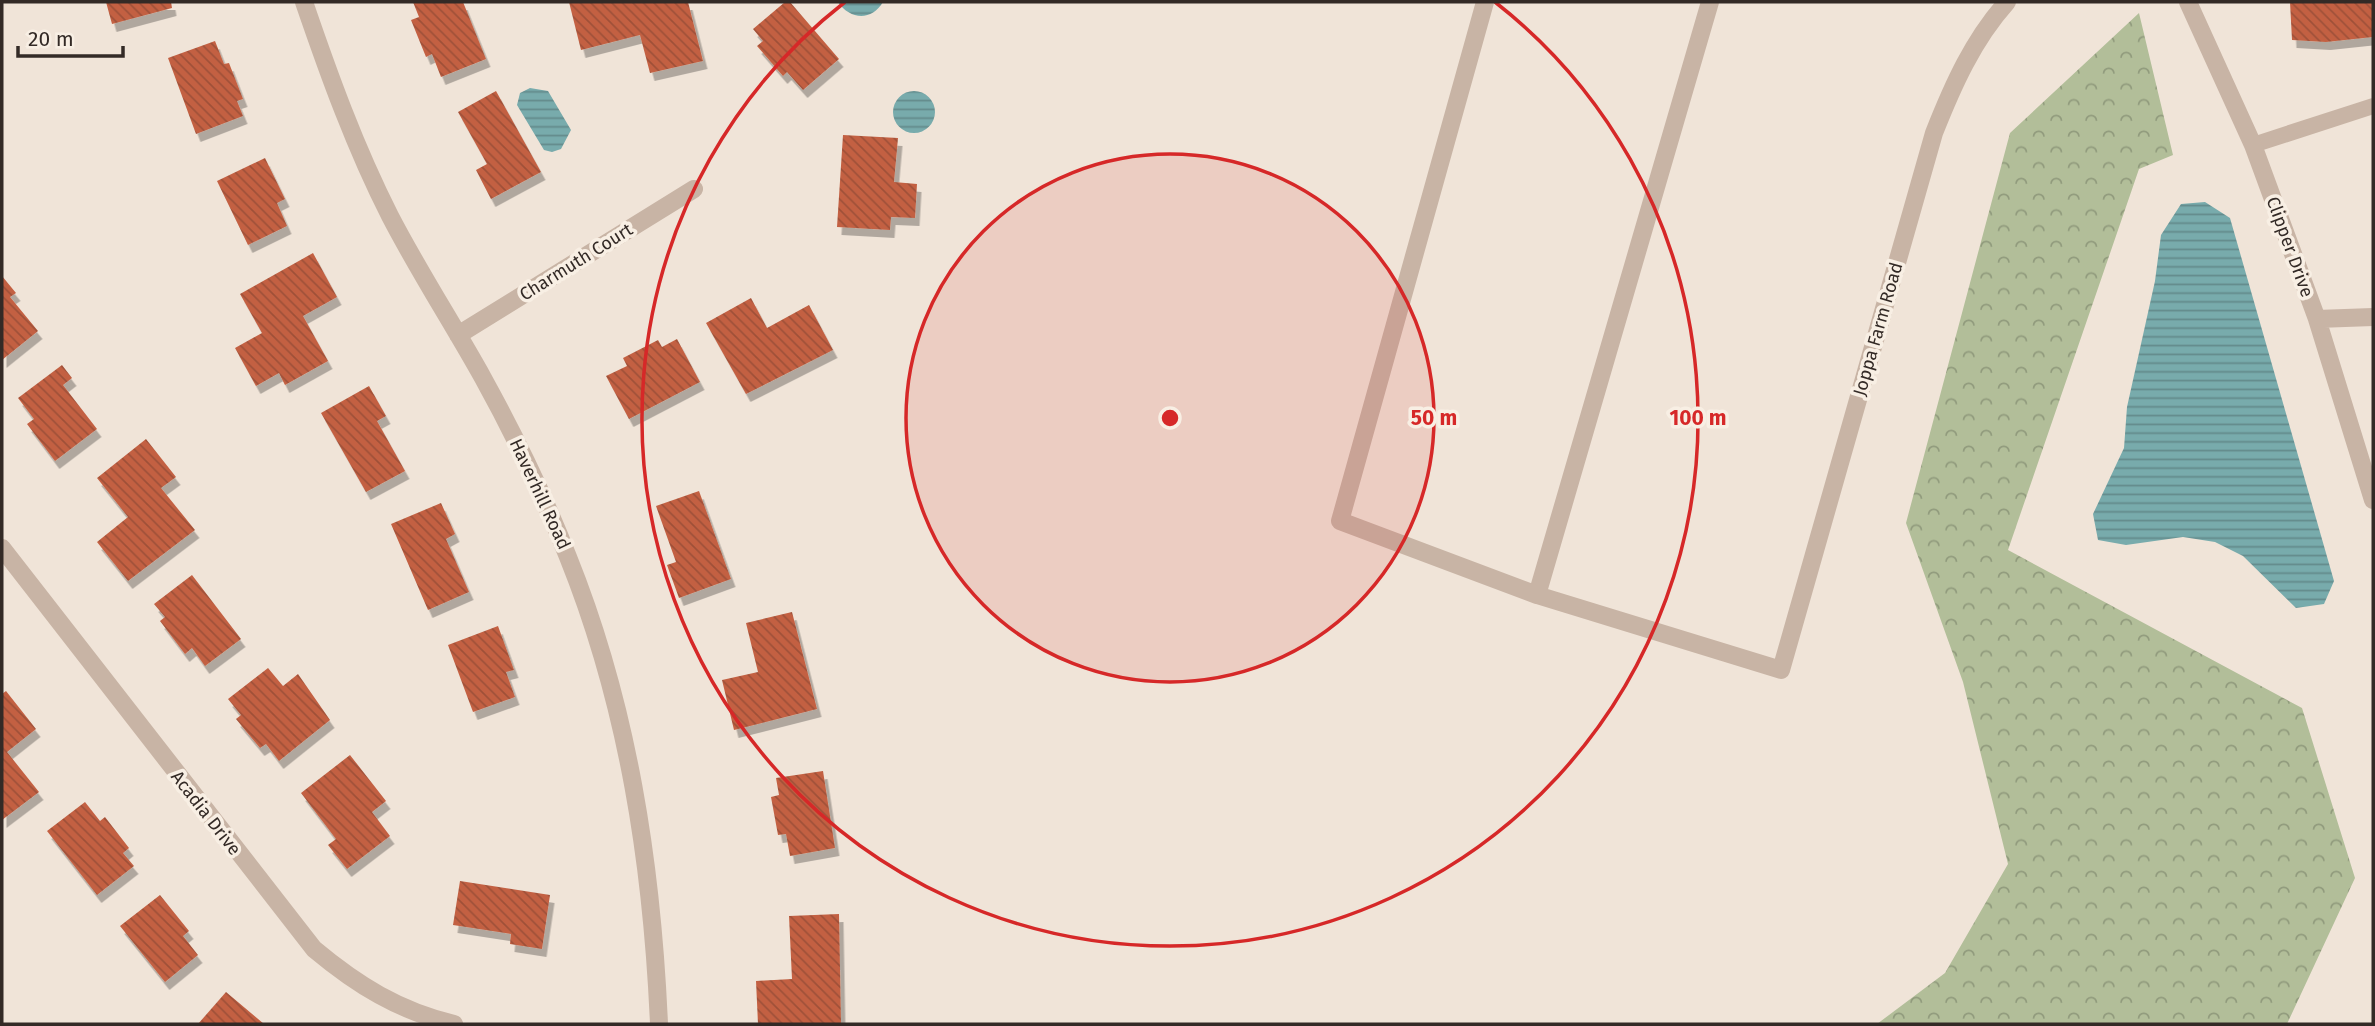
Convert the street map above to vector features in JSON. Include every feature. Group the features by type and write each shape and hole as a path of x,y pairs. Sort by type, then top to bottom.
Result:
{"street":[{"name":"Haverhill Road","path":"304,2 329,74 368,167 405,244 521,451 568,557 592,622 623,729 637,802 656,958 659,1024"},
{"path":"1485,2 1340,521 1537,594 1710,2"},
{"name":"Joppa Farm Road","path":"1537,594 1781,670 1934,132 1954,82 1988,22 2007,2"},
{"name":"Clipper Drive","path":"2188,2 2253,145 2316,319 2373,500"},
{"name":"Charmuth Court","path":"458,335 694,189"},
{"path":"2316,319 2373,317"},
{"name":"Acadia Drive","path":"2,548 314,949 349,978 385,1000 422,1017 454,1024"}],"lane":[{"path":"2253,145 2373,106"}],"green space":[{"path":"2139,13 2173,155 2139,169 2008,550 2302,708 2355,878 2287,1024 1877,1024 1945,973 2008,864 1963,682 1906,523 2010,133"}],"water":[{"path":"838,2 883,2 873,13 861,16 849,12"},
{"path":"530,88 548,91 571,130 561,149 552,152 544,150 517,105 520,93"},
{"path":"914,91 929,97 935,112 929,127 914,133 899,127 893,112 899,97"},
{"path":"2205,202 2230,218 2334,581 2324,604 2296,608 2243,556 2215,542 2183,537 2126,545 2098,540 2093,514 2124,448 2127,407 2155,281 2161,235 2181,204"}],"building":[{"path":"106,2 171,2 172,8 112,24"},
{"path":"413,2 463,2 486,59 441,77 432,54 426,57 411,20 419,17"},
{"path":"569,2 688,2 703,61 650,73 640,35 581,50"},
{"path":"785,2 790,2 839,59 803,90 787,72 783,76 757,46 763,41 753,29"},
{"path":"2290,2 2373,2 2373,37 2326,42 2292,40"},
{"path":"215,41 224,64 229,63 243,99 237,101 243,116 196,134 168,58"},
{"path":"496,91 541,172 491,199 476,170 487,164 458,112"},
{"path":"843,135 898,138 894,182 917,184 915,218 891,217 890,230 837,227"},
{"path":"265,158 285,199 277,203 287,226 248,245 217,181"},
{"path":"313,253 337,297 303,316 328,361 285,385 279,373 256,386 235,348 262,333 240,294"},
{"path":"2,276 16,293 10,297 38,331 2,360"},
{"path":"751,298 767,328 809,305 833,350 746,394 706,323"},
{"path":"677,339 700,382 629,419 606,376 627,366 623,358 658,340 662,347"},
{"path":"62,365 72,378 63,385 97,429 55,461 27,424 34,419 18,398"},
{"path":"369,386 386,416 377,421 405,471 366,492 321,413"},
{"path":"146,439 176,477 161,488 195,530 128,581 97,542 128,517 97,478"},
{"path":"699,491 731,579 679,598 667,565 676,562 656,506"},
{"path":"441,503 455,534 446,539 469,592 428,610 391,524"},
{"path":"192,575 241,639 205,666 192,648 185,654 160,621 165,617 154,604"},
{"path":"792,612 817,709 734,730 722,680 758,672 746,623"},
{"path":"498,626 514,670 506,672 515,697 473,712 448,645"},
{"path":"268,668 283,686 298,674 330,720 279,761 266,744 260,748 236,719 241,715 228,699"},
{"path":"6,691 36,729 7,752 39,792 2,820 2,694"},
{"path":"350,755 386,801 372,812 390,836 347,869 328,845 336,839 301,793"},
{"path":"823,771 835,848 790,856 786,834 778,835 771,797 779,795 776,778"},
{"path":"85,802 100,821 105,817 129,848 123,853 134,866 97,895 47,831"},
{"path":"460,881 550,895 542,949 510,944 511,934 453,925"},
{"path":"160,895 189,931 183,936 198,955 165,982 120,926"},
{"path":"839,914 841,1024 758,1024 756,981 792,979 789,916"},
{"path":"226,992 264,1024 198,1024"}]}
